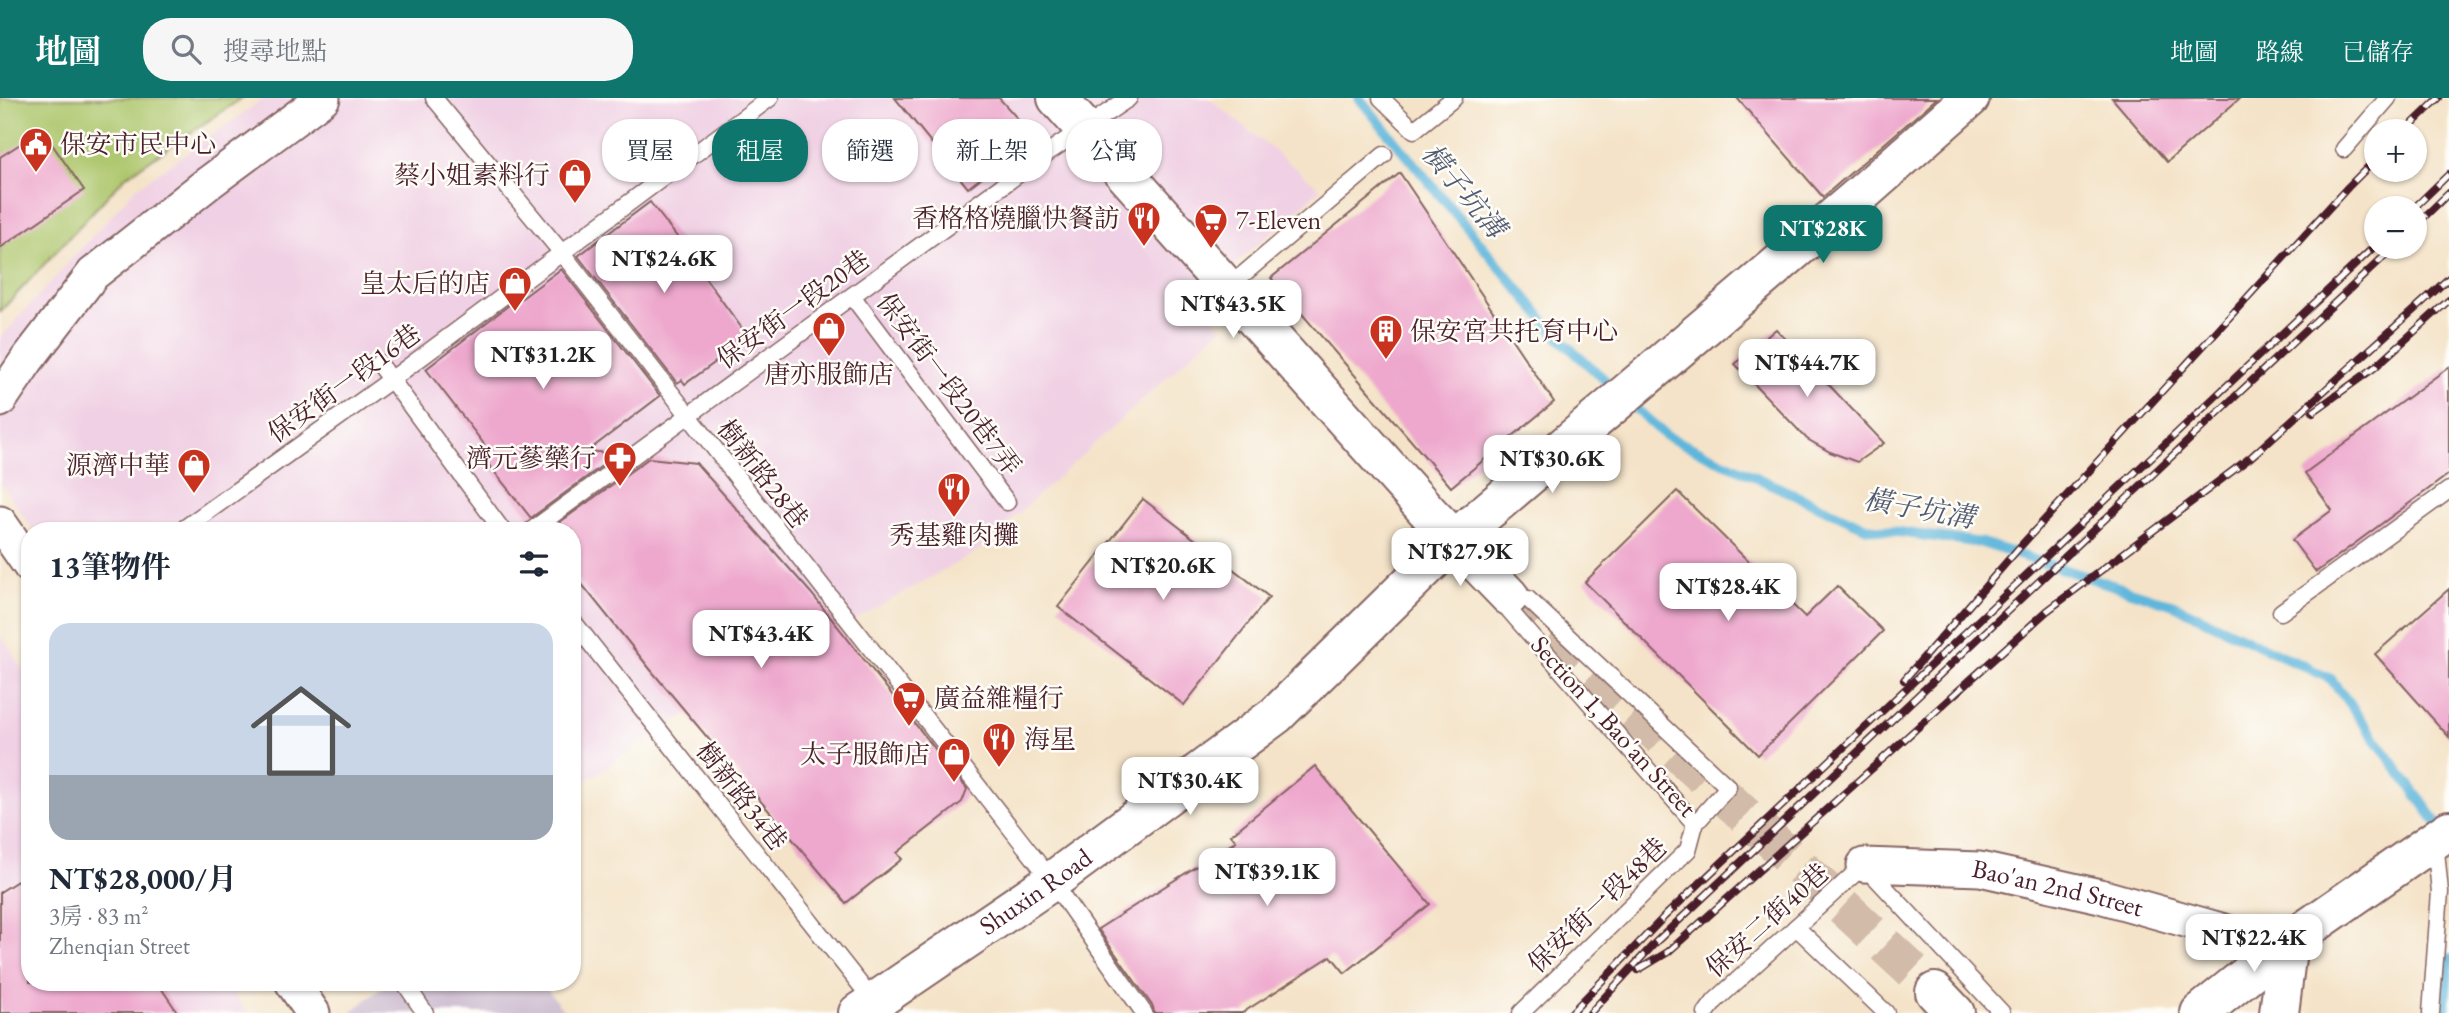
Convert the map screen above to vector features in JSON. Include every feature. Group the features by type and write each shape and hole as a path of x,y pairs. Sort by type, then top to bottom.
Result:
{"main road":[{"name":"Section 1, Bao'an Street","path":"1057,98 1076,119"},
{"name":"Shuxin Road","path":"866,1008 1052,881 1276,715 1455,539 1850,204 1970,98"},
{"name":"Section 1, Bao'an Street","path":"1132,182 1509,596"},
{"path":"2200,1013 2288,942 2442,835"},
{"path":"2279,1013 2288,942"}],"street":[{"path":"0,400 93,274 207,184 323,98"},
{"path":"0,523 21,553"},
{"name":"Bao'an 2nd Street","path":"1864,865 1980,869 2100,896 2235,934 2288,942"},
{"path":"298,991 313,1013"}],"lane":[{"name":"樹新路28巷","path":"434,98 562,253 1052,881 1144,1013"},
{"name":"保安街一段16巷","path":"193,522 392,379 770,98"},
{"name":"保安街一段20巷","path":"1096,119 1129,98"},
{"path":"1381,98 1414,130 1454,98"},
{"path":"2344,149 2388,98"},
{"name":"保安街一段20巷","path":"543,522 1066,139"},
{"path":"1227,288 1384,155"},
{"name":"保安街一段20巷7弄","path":"852,296 1007,502"},
{"path":"379,363 496,522"},
{"path":"2281,612 2449,490"},
{"name":"Section 1, Bao'an Street","path":"1509,596 1528,599 1728,787 1695,824 1509,610 1509,596"},
{"name":"樹新路34巷","path":"581,632 866,1008"},
{"name":"保安街一段48巷","path":"1521,1013 1688,850 1695,824"},
{"path":"2431,1013 2442,835"},
{"path":"1864,865 2002,1013"},
{"name":"保安二街40巷","path":"1706,1013 1715,1000 1864,865"},
{"path":"1796,927 1886,1013"},
{"path":"410,991 425,1013"}],"shaded area":[{"path":"265,98 1045,98 1066,119 1066,182 1162,182 1162,119 1068,119 1100,98 1209,98 1321,189 1195,299 1222,327 976,552 675,721 581,784 581,522 28,522 0,482 0,338 135,189"},
{"path":"0,634 21,666 21,991 232,991 247,1013 0,1013"},
{"path":"378,991 549,991 565,1013 353,1013 352,1011"}],"green space":[{"path":"0,98 242,98 125,177 0,312"}],"building":[{"path":"895,98 999,98 1017,119 932,119 932,144 918,126 918,119 912,119"},
{"path":"1737,98 1937,98 1823,197"},
{"path":"2112,98 2240,98 2167,162"},
{"name":"保安市民中心","path":"42,130 84,190 0,248 0,157"},
{"path":"1400,173 1554,402 1451,487 1271,278"},
{"path":"963,182 976,182 968,188"},
{"path":"650,202 695,260 693,261 749,338 685,384 682,380 677,383 578,256"},
{"path":"561,269 660,396 588,451 618,454 531,518 477,450 484,444 426,369"},
{"path":"1776,329 1884,443 1857,462 1830,452 1807,439 1735,364"},
{"path":"2449,367 2449,474 2316,572 2292,540 2332,510 2305,473"},
{"path":"649,458 696,463 811,593 967,789 962,802 897,853 902,859 846,903 581,583 581,522 560,522"},
{"path":"1677,491 1805,617 1837,586 1883,631 1758,755 1585,582"},
{"path":"1143,499 1269,597 1184,705 1058,607"},
{"path":"2449,589 2449,737 2375,654"},
{"path":"1315,766 1430,904 1345,973 1331,956 1242,1013 1154,1013 1153,1007 1098,929 1236,841 1231,835"},
{"path":"21,879 21,991 163,991 178,1013 0,1013 0,892"}],"waterway":[{"name":"橫子坑溝","path":"1359,98 1559,338 1666,436 1867,528 1982,543 2174,605 2331,679 2441,828"},
{"path":"2444,1013 2449,959"}],"tunnel":[{"path":"1509,596 1935,992"}],"railway":[{"path":"2417,119 2439,98"},
{"path":"1904,680 2018,549 2364,171"},
{"path":"2426,196 2449,174"},
{"path":"2427,214 2449,193"},
{"path":"1571,1013 1664,917 2364,256"},
{"path":"1590,1013 1655,943 2381,259"},
{"path":"1638,970 1668,952 2047,611 2251,457 2449,278"},
{"path":"2313,412 2374,368 2449,300"}],"place":[{"name":"保安市民中心","path":"36,174"},
{"name":"蔡小姐素料行","path":"575,205"},
{"name":"香格格燒臘快餐訪","path":"1144,248"},
{"name":"7-Eleven","path":"1211,250"},
{"name":"皇太后的店","path":"515,313"},
{"name":"唐亦服飾店","path":"829,358"},
{"name":"保安宮共托育中心","path":"1386,361"},
{"name":"濟元蔘藥行","path":"620,488"},
{"name":"源濟中華","path":"194,495"},
{"name":"秀基雞肉攤","path":"954,519"},
{"name":"廣益雜糧行","path":"909,728"},
{"name":"海星","path":"999,769"},
{"name":"太子服飾店","path":"954,784"}]}
